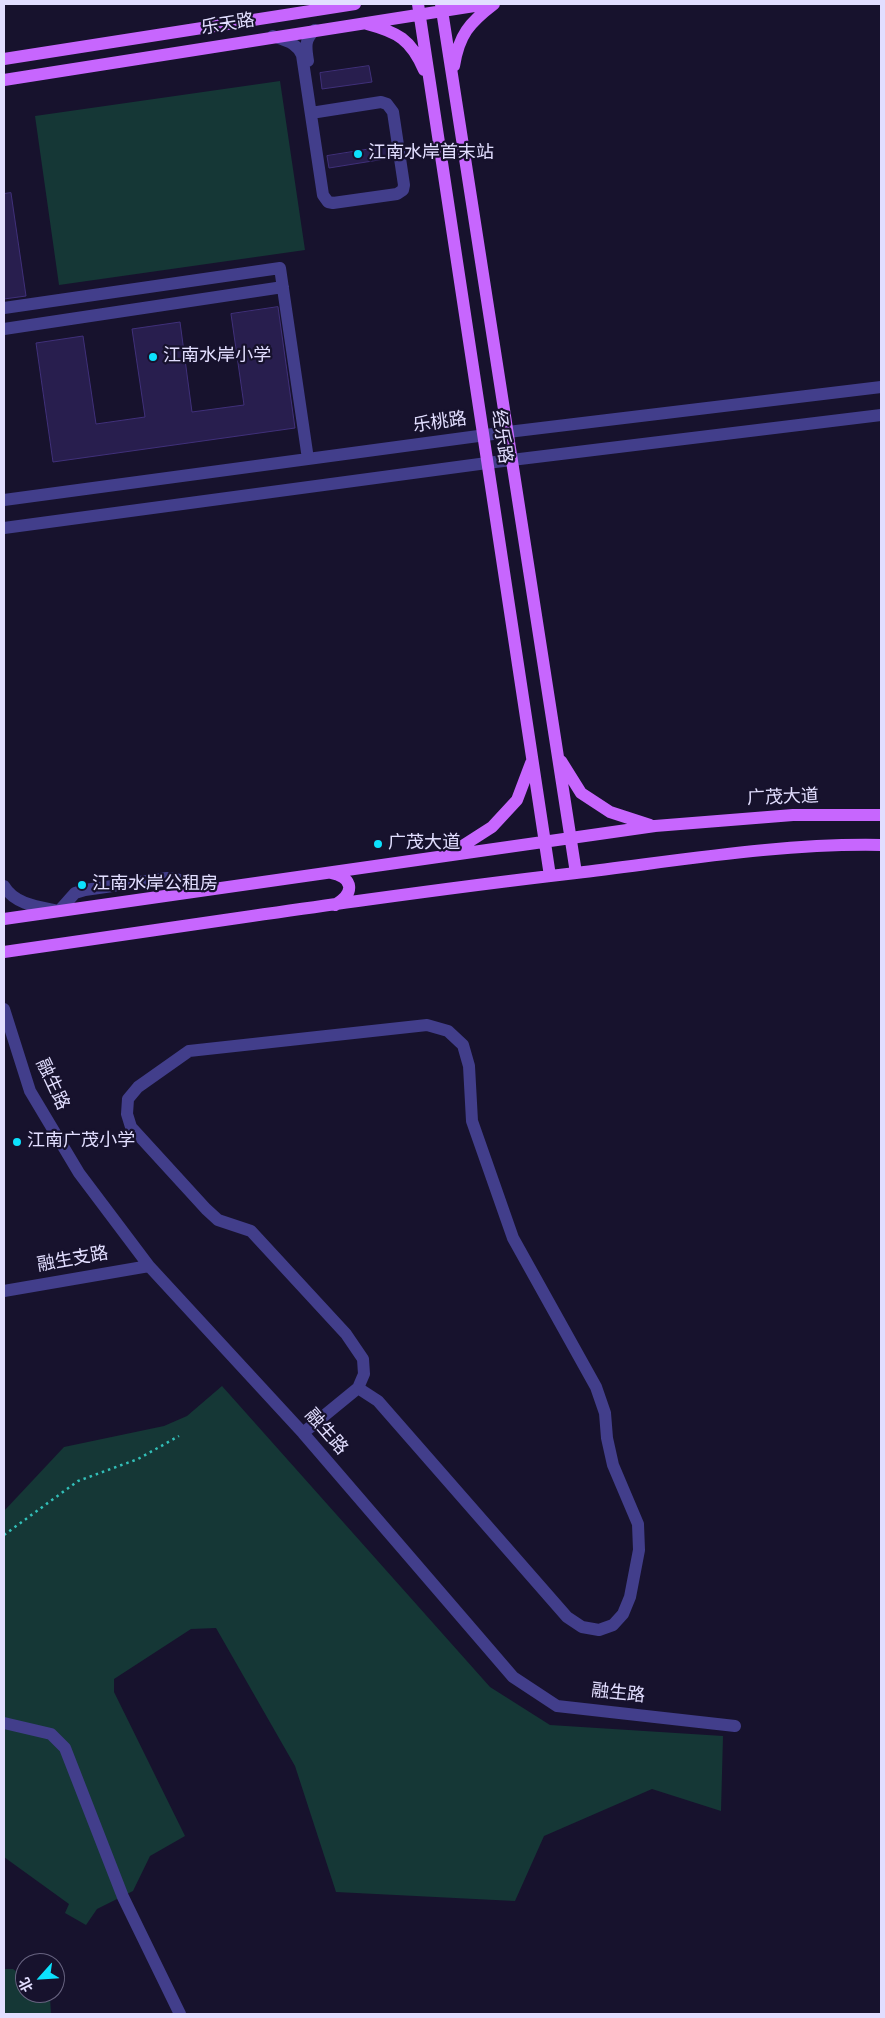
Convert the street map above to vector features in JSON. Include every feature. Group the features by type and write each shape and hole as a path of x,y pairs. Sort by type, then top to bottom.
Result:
{"main road":[{"name":"乐天路","path":"4,59 355,4"},
{"name":"乐天路","path":"4,80 362,22 419,9 487,4"},
{"path":"453,76 456,50 462,36 477,17 494,4"},
{"name":"经乐路","path":"442,7 576,873"},
{"name":"经乐路","path":"419,9 486,463 550,876"},
{"path":"362,22 390,30 400,37 419,57 431,86"},
{"path":"558,756 580,793 610,812 655,826"},
{"path":"448,855 492,827 517,800 532,761"},
{"name":"广茂大道","path":"4,919 655,826 794,815 881,815"},
{"path":"4,952 550,876 742,852 848,844 881,845"},
{"path":"328,872 345,878 350,891 348,896 333,906"}],"street":[{"path":"315,30 306,42 314,98 318,106 328,110"},
{"path":"273,36 292,42 300,50 323,195 328,202 333,203 396,194 403,190 404,185 394,121 390,107 382,102 310,113"},
{"path":"4,308 280,268 308,459"},
{"path":"4,329 283,287"},
{"name":"乐桃路","path":"4,500 508,432 881,388"},
{"path":"4,528 513,459 881,415"},
{"path":"4,886 16,899 59,912 76,893 94,888 167,878 180,880 204,890"},
{"name":"融生路","path":"4,1009 30,1091 79,1173 149,1266 303,1434 513,1677 557,1706 735,1726"},
{"path":"303,1434 358,1388 364,1374 363,1359 346,1334 251,1230 218,1220 131,1127 127,1114 128,1099 138,1087 189,1051 427,1025 448,1031 463,1044 469,1066 472,1121 513,1238 596,1386 605,1413 607,1438 613,1465 638,1524 639,1550 630,1597 623,1614 613,1625 600,1630 582,1627 567,1617 378,1401 358,1388"},
{"name":"融生支路","path":"4,1291 149,1266"},
{"path":"4,1723 51,1734 65,1748 123,1897 180,2014"}],"path":[{"path":"4,1535 78,1481 138,1458 179,1436"}],"green space":[{"path":"280,81 305,250 59,285 35,116"},
{"path":"222,1386 490,1687 550,1725 723,1736 721,1811 652,1789 544,1836 515,1901 336,1892 295,1766 216,1628 191,1629 114,1679 114,1692 185,1836 150,1856 133,1891 97,1909 86,1925 65,1913 69,1904 4,1857 4,1511 64,1447 164,1426 187,1416"},
{"path":"4,1969 15,1970 15,2003 50,2003 51,2014 4,2014"}],"building":[{"path":"369,66 372,82 322,89 320,73"},
{"path":"390,146 391,158 329,168 327,156"},
{"path":"11,193 26,296 4,299 4,194"},
{"path":"278,307 295,428 53,462 36,343 83,336 96,424 145,417 132,329 180,322 192,412 244,405 231,314"}],"place":[{"name":"江南水岸首末站","path":"358,154"},
{"name":"江南水岸小学","path":"153,357"},
{"name":"广茂大道","path":"378,844"},
{"name":"江南水岸公租房","path":"82,885"},
{"name":"江南广茂小学","path":"17,1142"}]}
